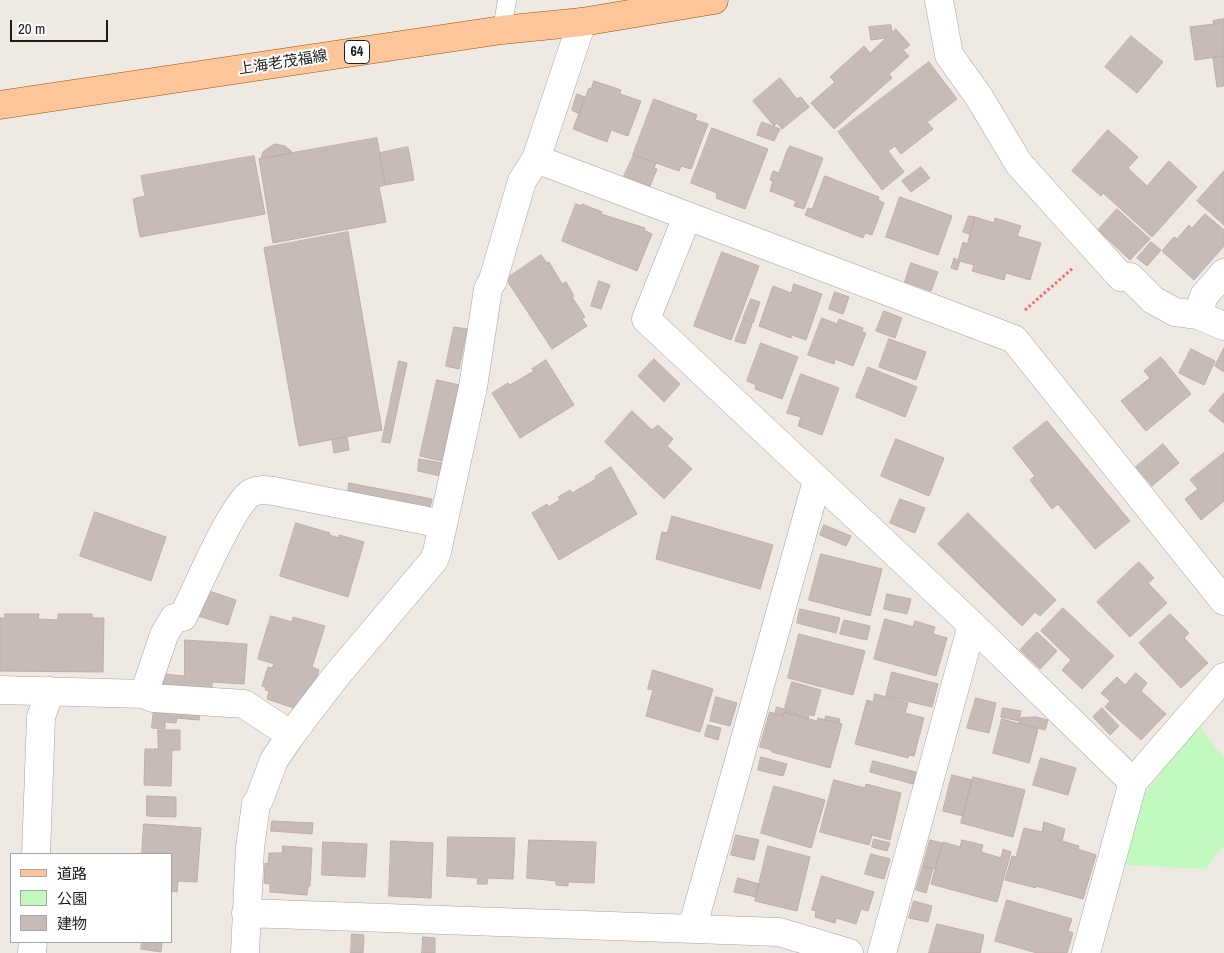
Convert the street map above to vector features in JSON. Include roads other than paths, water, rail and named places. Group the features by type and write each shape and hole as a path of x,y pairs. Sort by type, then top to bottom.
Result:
{"main road":[{"name":"上海老茂福線","path":"0,105 502,30 582,22 714,0"}],"street":[{"path":"939,0 949,56 979,97 1018,164 1121,277 1130,277 1152,300 1175,312 1198,315 1224,326"},
{"path":"245,953 250,848 256,804 274,760 291,734 336,676 434,560 440,544 473,387 488,289 493,280 522,180 536,160 582,22"},
{"path":"536,160 1014,339 1224,601"},
{"path":"687,217 646,319 972,625 1133,782"},
{"path":"1198,315 1204,296 1224,273"},
{"path":"692,929 817,481"},
{"path":"144,694 164,635 174,618 183,617 232,516 249,494 258,490 273,490 443,524"},
{"path":"882,953 972,625"},
{"path":"1086,953 1133,782 1224,677"},
{"path":"0,690 144,694 153,698 244,704 291,734"},
{"path":"36,853 41,717 50,691"},
{"path":"246,913 779,932 849,953"}],"lane":[{"path":"502,30 507,0"}]}
